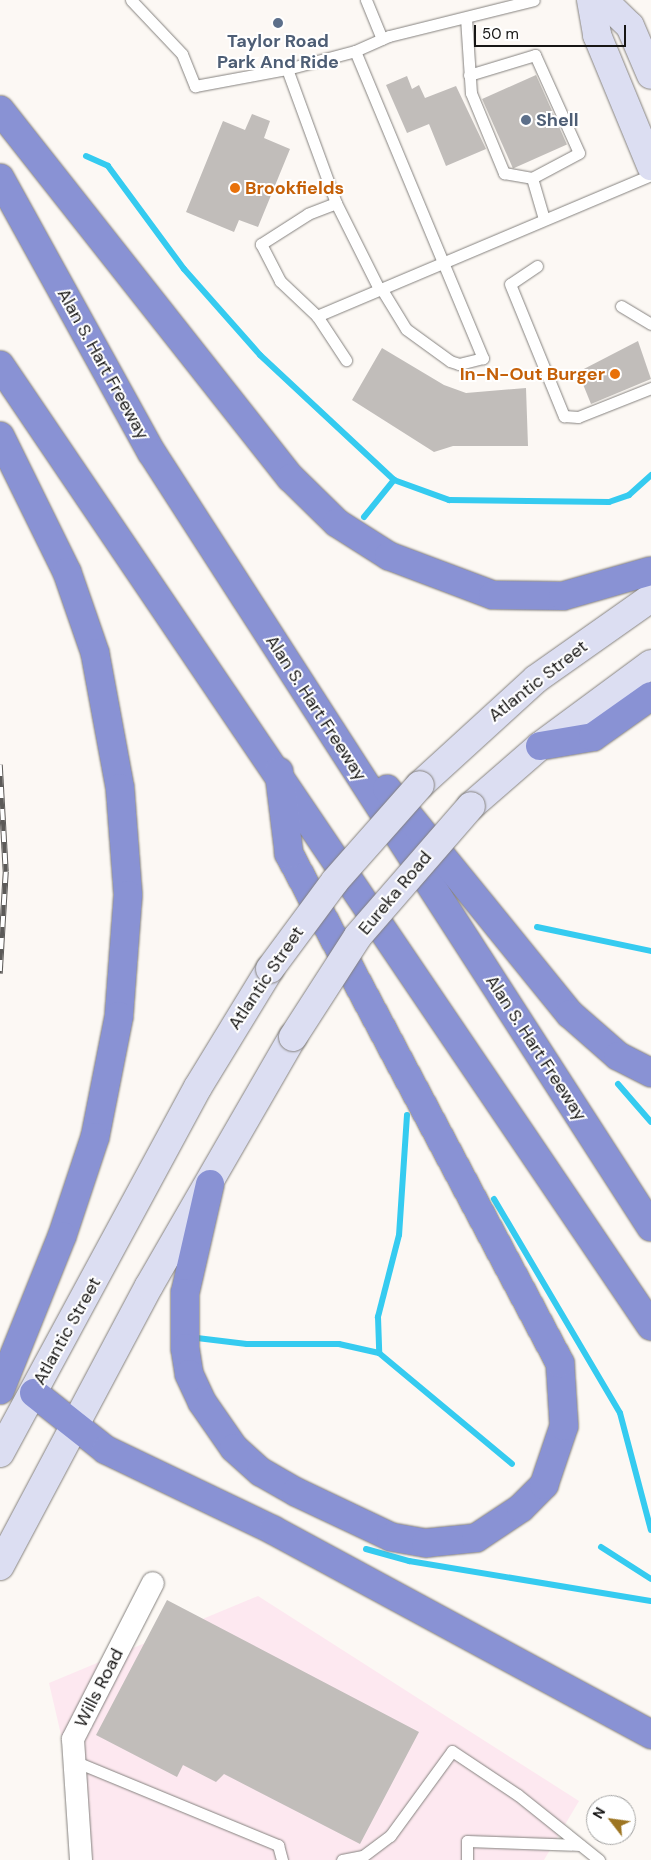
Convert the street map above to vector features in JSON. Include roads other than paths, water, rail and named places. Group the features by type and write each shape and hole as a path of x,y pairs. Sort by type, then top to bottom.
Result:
{"highway":[{"path":"0,110 291,478 337,523 389,556 493,595 563,596 651,571"},
{"name":"Alan S. Hart Freeway","path":"0,178 152,453 651,1227"},
{"path":"0,365 279,772 651,1326"},
{"path":"0,436 67,572 95,653 120,788 128,895 119,1016 95,1136 62,1236 0,1390"},
{"path":"298,680 570,1014 618,1056 651,1072"},
{"path":"540,746 594,737 651,696"},
{"path":"210,1184 185,1293 185,1348 189,1374 202,1402 234,1448 261,1472 296,1492 391,1536 426,1543 476,1538 521,1508 544,1485 564,1426 560,1363 289,854 279,772"},
{"path":"34,1393 106,1450 273,1530 651,1734"}],"main road":[{"path":"591,0 597,35 651,166"},
{"path":"603,0 630,26 651,75"},
{"name":"Atlantic Street","path":"0,1454 206,1072 270,968 372,836 474,732 536,679 651,598"},
{"name":"Eureka Road","path":"210,1184 293,1037 353,943 396,888 471,806 540,746 651,664"},
{"path":"0,1566 149,1286 210,1184"}],"street":[{"name":"Wills Road","path":"81,1860 73,1739 153,1583"}],"lane":[{"path":"131,0 182,54 195,86 288,69 354,51 382,39 534,0"},
{"path":"366,0 382,39"},
{"path":"466,18 469,75 471,93 504,172 532,178 579,153 535,55 469,75"},
{"path":"288,69 336,202 380,289 406,329 450,361 459,364 483,358 354,51"},
{"path":"317,316 651,175"},
{"path":"532,178 544,219"},
{"path":"336,202 308,214 261,244 280,281 317,316 346,360"},
{"path":"537,266 510,284 564,416 578,417 651,388"},
{"path":"621,306 644,315 651,324"},
{"path":"342,1860 363,1856 390,1836 452,1750 518,1795 599,1860"},
{"path":"74,1761 278,1845 282,1860"},
{"path":"467,1860 467,1841 580,1845"}],"waterway":[{"path":"86,156 108,166 184,269 260,355 394,480 449,500 609,502 629,495 651,475"},
{"path":"364,517 394,480"},
{"path":"537,927 651,951"},
{"path":"618,1084 651,1122"},
{"path":"407,1115 399,1235 378,1317 379,1353 512,1464"},
{"path":"494,1199 620,1413 651,1530"},
{"path":"197,1338 247,1344 339,1344 379,1353"},
{"path":"601,1547 651,1579"},
{"path":"366,1549 409,1561 651,1601"}],"railway":[{"path":"0,765 6,872 0,974"}],"place":[{"name":"Taylor Road Park And Ride","path":"278,23"},
{"name":"Shell","path":"526,120"},
{"name":"Brookfields","path":"235,188"},
{"name":"In-N-Out Burger","path":"615,374"}]}
